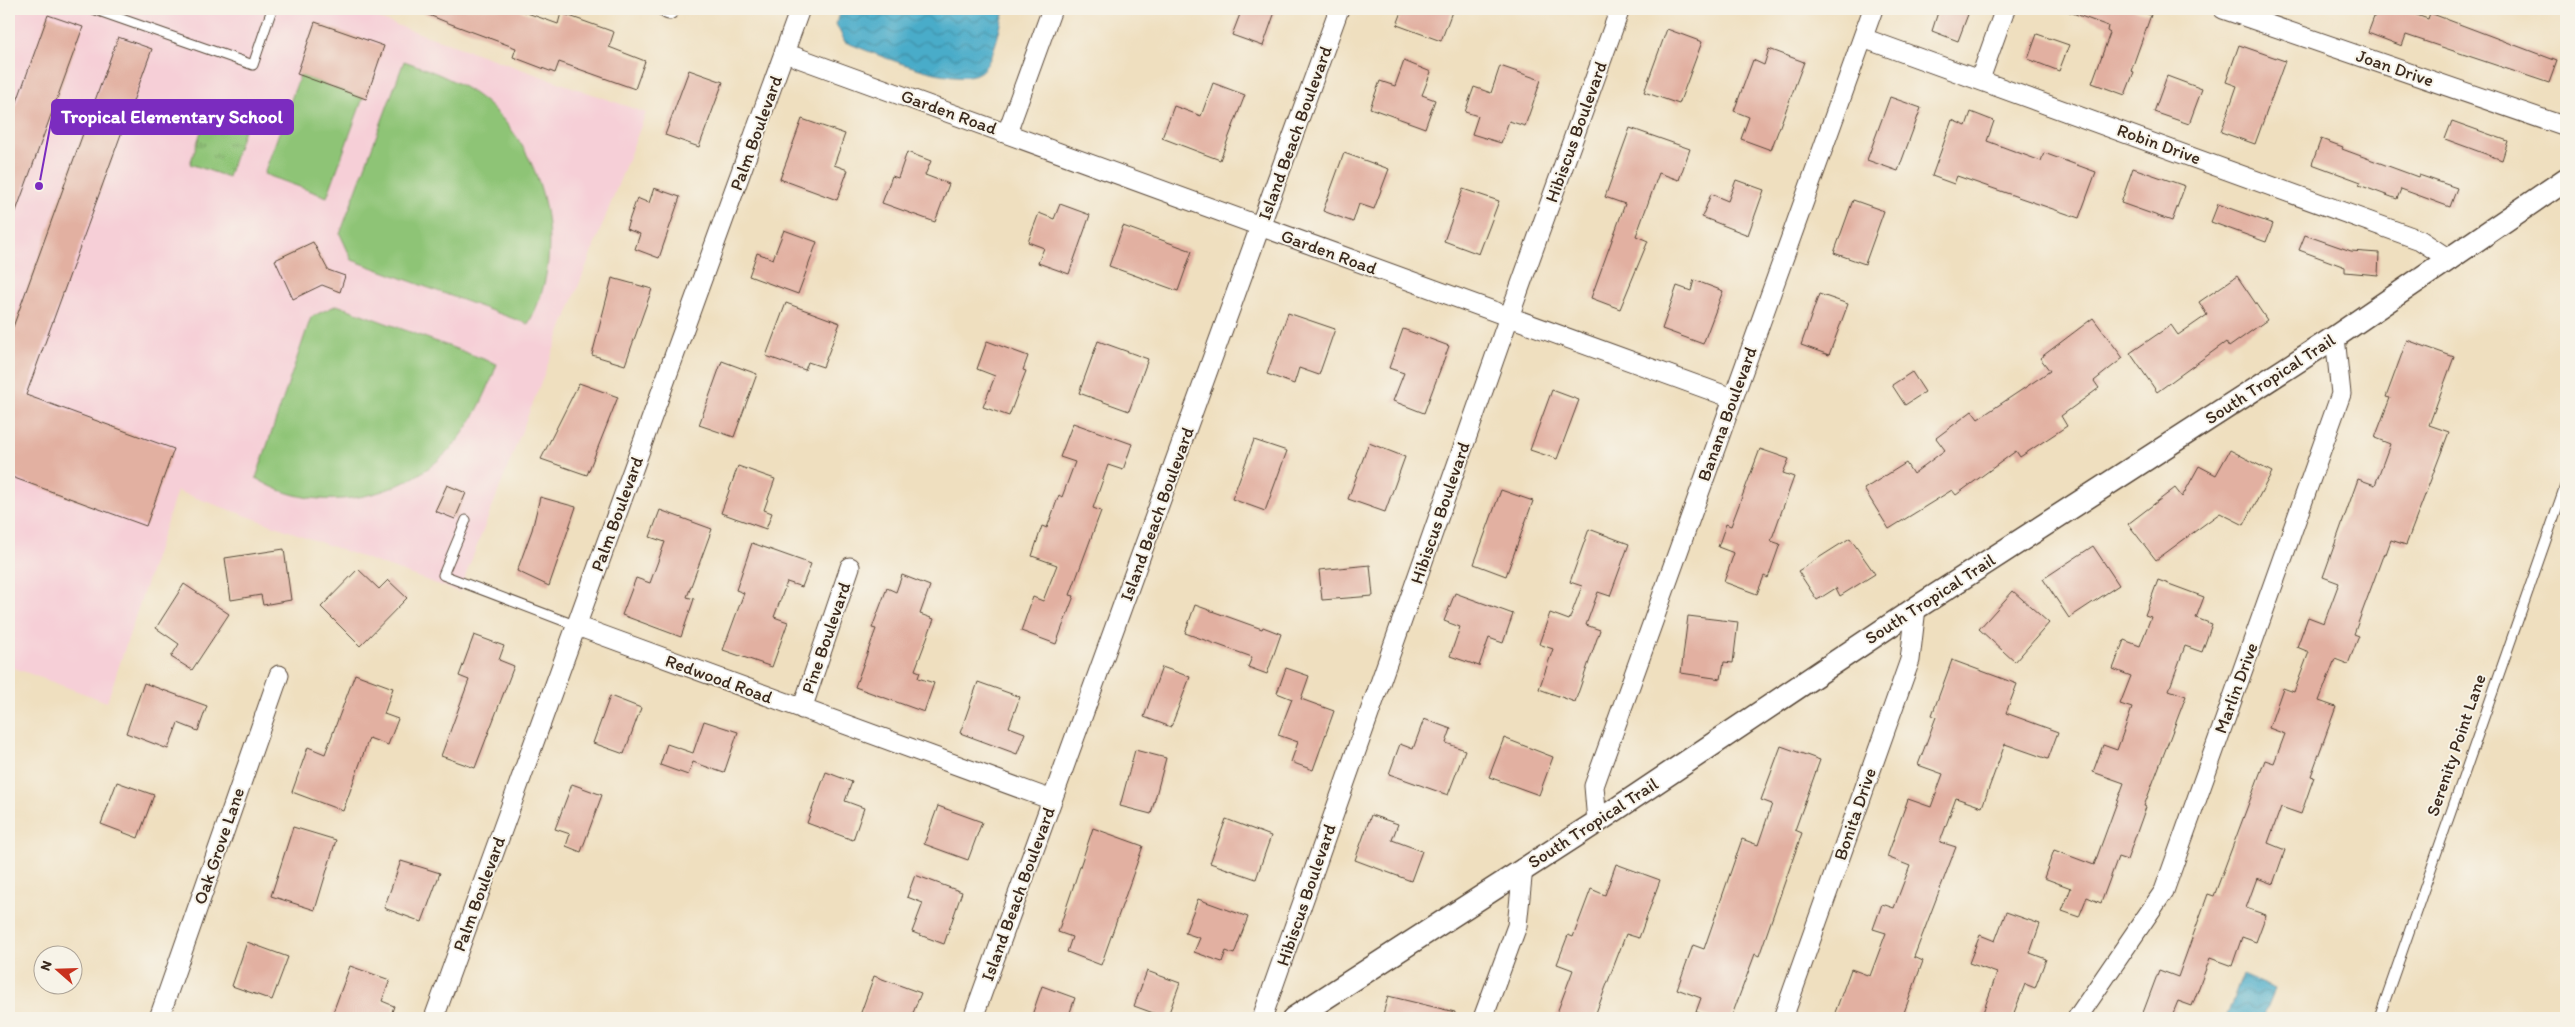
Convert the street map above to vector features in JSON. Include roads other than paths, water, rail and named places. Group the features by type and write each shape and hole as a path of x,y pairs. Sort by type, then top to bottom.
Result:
{"street":[{"name":"Palm Boulevard","path":"434,1018 800,9"},
{"path":"1007,133 1052,9"},
{"name":"Island Beach Boulevard","path":"973,1018 1339,9"},
{"name":"Hibiscus Boulevard","path":"1262,1018 1509,317 1620,9"},
{"name":"Banana Boulevard","path":"1597,822 1594,786 1873,9"},
{"path":"1980,79 2005,9"},
{"name":"Joan Drive","path":"2223,9 2566,127"},
{"name":"Robin Drive","path":"1863,38 2420,240 2450,260"},
{"name":"Garden Road","path":"785,53 1732,398"},
{"name":"South Tropical Trail","path":"1294,1018 1523,868 1597,822 1916,608 2335,337 2566,179"},
{"name":"Marlin Drive","path":"2077,1018 2164,891 2341,394 2335,337"},
{"name":"Pine Boulevard","path":"802,710 850,567"},
{"name":"Bonita Drive","path":"1783,1018 1910,660 1916,608"},
{"name":"Redwood Road","path":"577,626 1052,800"},
{"name":"Oak Grove Lane","path":"159,1018 279,675"},
{"path":"1483,1018 1517,926 1523,868"}],"lane":[{"path":"93,9 253,65 272,9"},
{"name":"Serenity Point Lane","path":"2379,1018 2566,483"},
{"name":"Redwood Road","path":"466,520 443,575 577,626"}],"water":[{"path":"842,9 1005,9 993,52 985,67 980,72 968,76 952,76 913,67 845,42 836,24"},
{"path":"2242,975 2275,989 2263,1018 2226,1018"}],"place":[{"name":"Tropical Elementary School","path":"39,186"}]}
